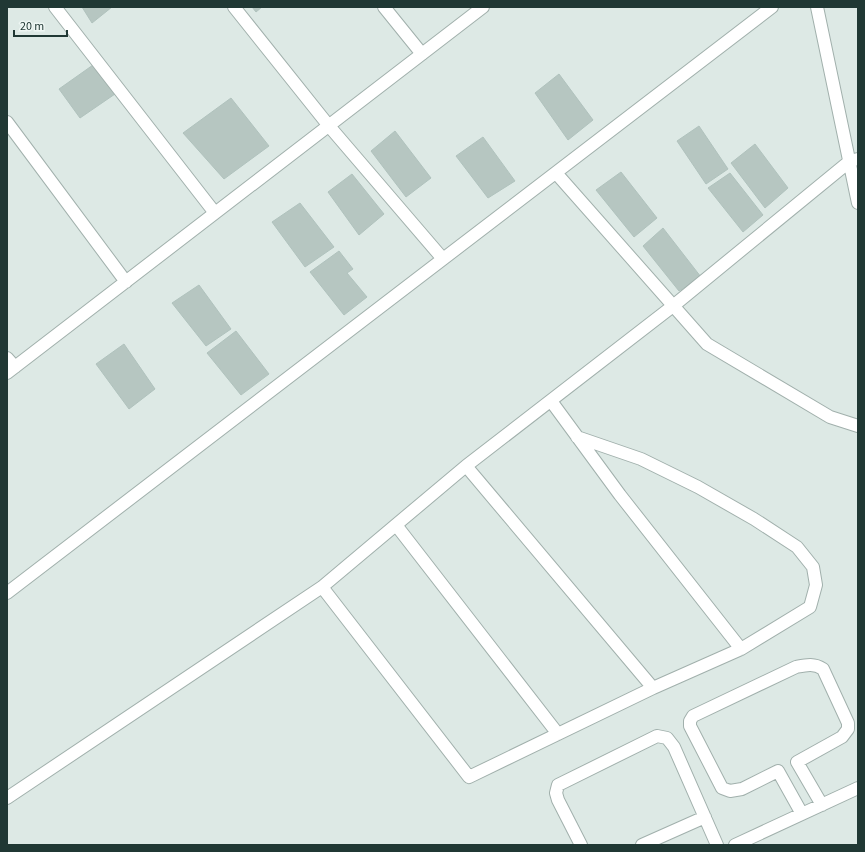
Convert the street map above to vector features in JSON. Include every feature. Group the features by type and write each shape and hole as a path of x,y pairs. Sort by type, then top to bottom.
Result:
{"street":[{"path":"54,7 215,213"},
{"path":"234,7 329,126 443,259"},
{"path":"384,7 422,54"},
{"path":"7,358 11,370 483,7"},
{"path":"7,593 772,7"},
{"path":"817,7 854,160 858,203"},
{"path":"7,122 126,282"},
{"path":"7,798 322,587 466,466 673,306 854,160"},
{"path":"556,173 707,344 830,417 858,426"},
{"path":"551,401 620,495 741,650"},
{"path":"322,587 469,777 653,688 741,650 810,607 816,585 813,567 797,547 754,519 698,487 641,459 577,437"},
{"path":"466,466 653,688"},
{"path":"396,525 558,734"},
{"path":"811,665 818,666 823,669 848,723 848,729 842,737 778,771 742,789 730,791 722,788 690,726 690,721 693,716 796,668 811,665"},
{"path":"581,845 558,800 556,793 558,785 657,736 667,738 674,747 717,845"},
{"path":"797,762 822,805"},
{"path":"778,771 802,814"},
{"path":"735,845 858,788"},
{"path":"642,845 705,817"}],"building":[{"path":"82,7 112,7 92,23"},
{"path":"252,7 262,7 256,12"},
{"path":"93,65 115,94 80,118 59,89"},
{"path":"559,74 593,120 568,140 535,93"},
{"path":"231,98 269,146 224,179 183,133"},
{"path":"699,126 728,169 706,184 677,141"},
{"path":"395,131 431,178 406,197 371,151"},
{"path":"483,137 515,181 488,198 456,156"},
{"path":"755,144 788,188 765,208 731,163"},
{"path":"621,172 657,218 634,237 596,190"},
{"path":"730,173 763,215 743,232 708,188"},
{"path":"352,174 384,214 359,235 328,192"},
{"path":"300,203 334,247 305,267 272,222"},
{"path":"663,228 701,277 679,291 643,246"},
{"path":"339,251 353,269 347,273 367,297 344,315 310,272"},
{"path":"199,285 231,329 206,346 172,303"},
{"path":"236,331 269,374 241,395 207,353"},
{"path":"124,344 155,389 129,409 96,364"}]}
